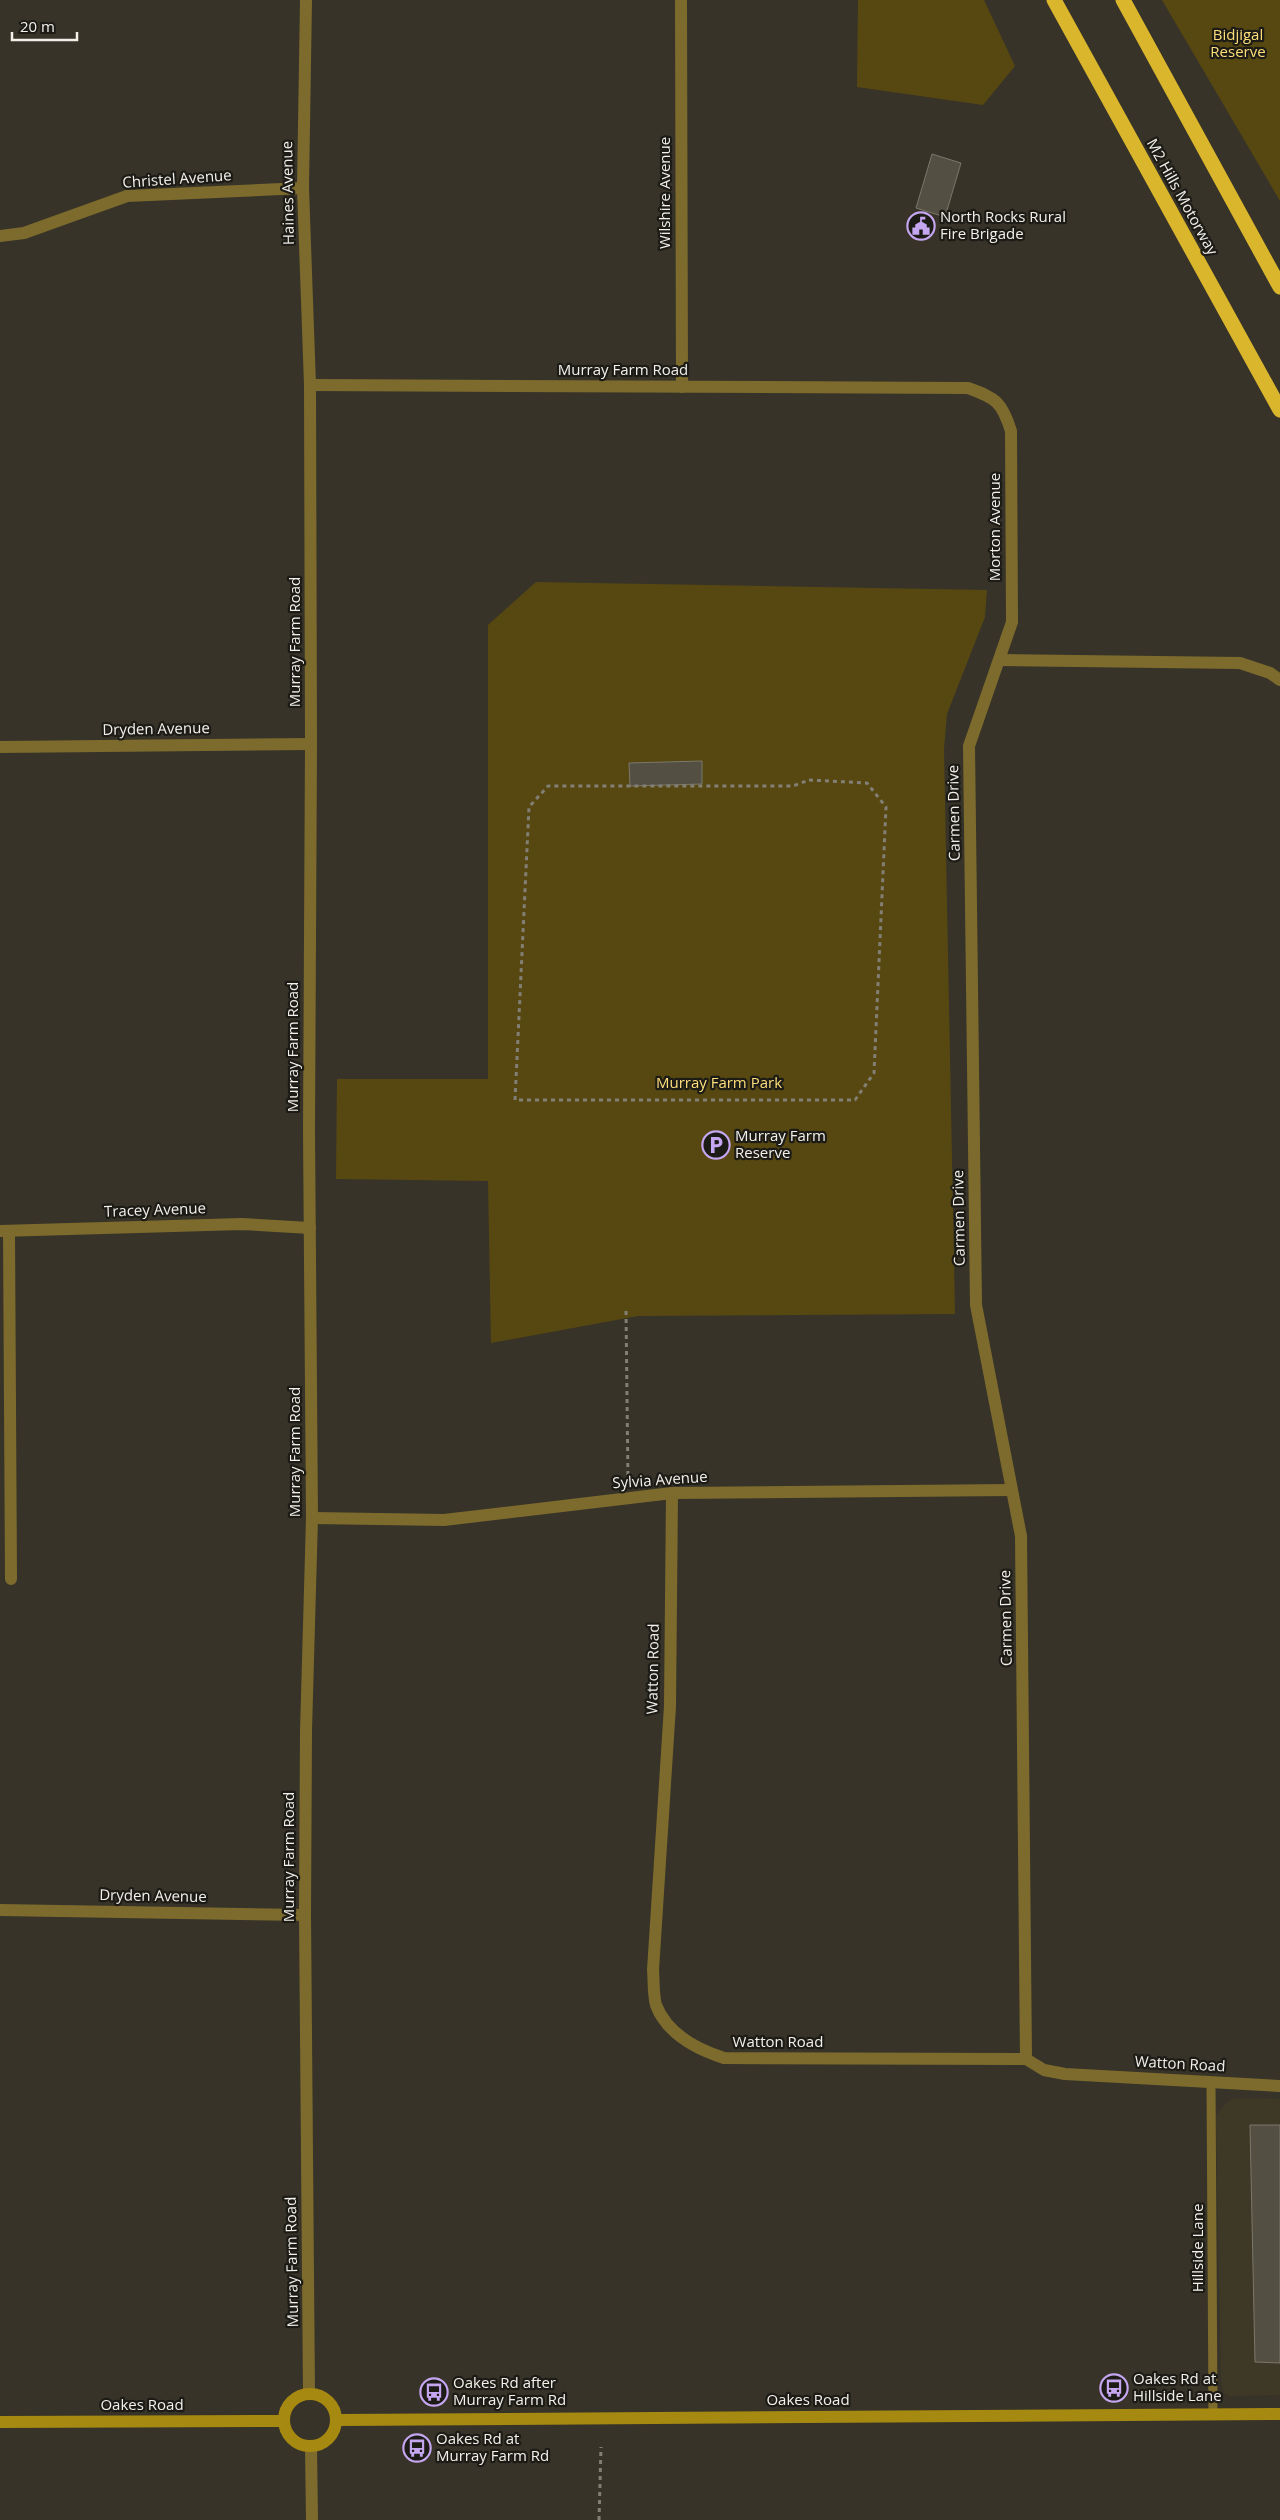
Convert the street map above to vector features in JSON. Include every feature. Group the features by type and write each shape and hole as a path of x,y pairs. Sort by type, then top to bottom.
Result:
{"highway":[{"name":"M2 Hills Motorway","path":"1054,0 1280,410"},
{"path":"1123,0 1280,287"}],"main road":[{"path":"309,2394 325,2398 331,2404 337,2420 336,2428 326,2441 311,2447 303,2446 289,2436 284,2421 285,2413 294,2399 309,2394"},
{"name":"Oakes Road","path":"337,2420 1280,2414"},
{"name":"Oakes Road","path":"0,2422 284,2421"}],"street":[{"name":"Haines Avenue","path":"306,0 303,188 310,385"},
{"name":"Wilshire Avenue","path":"680,0 682,387"},
{"name":"Christel Avenue","path":"0,236 24,234 127,196 303,188"},
{"name":"Murray Farm Road","path":"309,2394 305,1915 306,1731 312,1518 310,385 968,388 993,397"},
{"name":"Morton Avenue","path":"993,397 1005,411 1011,431 1012,622 1000,660"},
{"path":"1000,660 1240,663 1270,673 1280,680"},
{"name":"Carmen Drive","path":"1000,660 969,746 976,1305 1021,1536 1026,2060"},
{"name":"Dryden Avenue","path":"0,748 312,744"},
{"name":"Tracey Avenue","path":"4,1231 242,1224 310,1228"},
{"path":"4,1231 11,1579"},
{"name":"Sylvia Avenue","path":"312,1518 444,1520 672,1493 1011,1490"},
{"name":"Watton Road","path":"672,1493 670,1706 653,1970 656,2003 662,2018 675,2033 702,2051 724,2058 1026,2060 1044,2070 1065,2074 1280,2086"},
{"name":"Dryden Avenue","path":"0,1910 305,1915"},
{"path":"311,2447 312,2520"}],"lane":[{"name":"Hillside Lane","path":"1211,2082 1213,2414"}],"path":[{"path":"810,780 867,783 886,807 874,1073 856,1100 515,1100 529,807 548,786 793,786 810,780"},
{"path":"626,1311 628,1498"},
{"path":"599,2520 601,2447"}],"shaded area":[{"path":"1235,2098 1280,2099 1280,2395 1229,2396 1224,2393 1221,2381 1216,2116 1227,2102"}],"green space":[{"path":"858,0 984,0 1015,66 983,105 857,87"},
{"name":"Bidjigal Reserve","path":"1162,0 1280,0 1280,201"},
{"name":"Murray Farm Park","path":"536,582 987,590 985,617 947,714 944,749 955,1314 638,1316 491,1343 488,1181 336,1179 337,1079 488,1079 488,625"}],"building":[{"path":"932,154 961,163 945,217 916,208"},
{"path":"702,761 702,784 630,786 629,763"},
{"path":"1250,2125 1280,2125 1280,2363 1255,2362"}],"place":[{"name":"North Rocks Rural Fire Brigade","path":"921,226"},
{"name":"Murray Farm Reserve","path":"716,1145"},
{"name":"Oakes Rd at Hillside Lane","path":"1114,2388"},
{"name":"Oakes Rd after Murray Farm Rd","path":"434,2392"},
{"name":"Oakes Rd at Murray Farm Rd","path":"417,2448"}]}
